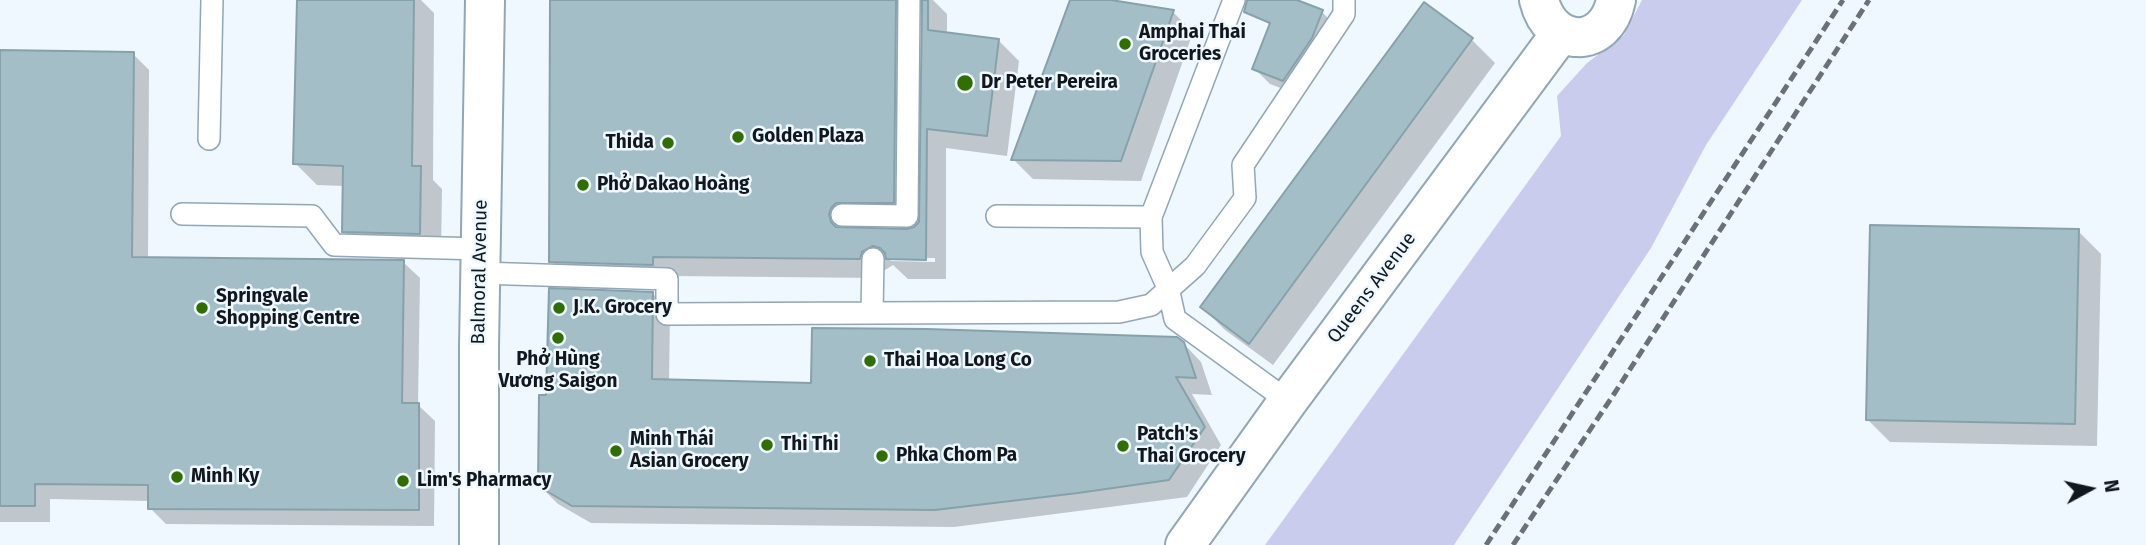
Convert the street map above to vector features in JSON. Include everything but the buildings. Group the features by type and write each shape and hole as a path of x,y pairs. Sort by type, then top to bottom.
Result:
{"main road":[{"name":"Balmoral Avenue","path":"479,545 485,0"},
{"path":"1539,0 1542,13 1550,25 1573,37 1598,32 1614,13 1616,0"},
{"name":"Queens Avenue","path":"1185,545 1288,401 1561,33"}],"lane":[{"path":"209,139 212,0"},
{"path":"842,215 907,216 909,0"},
{"path":"1234,0 1151,217 1152,252 1168,288 1175,318 1288,401"},
{"path":"182,214 312,216 334,245 667,279 667,314 1119,312 1151,305 1195,266 1245,198 1243,165 1344,14 1344,0"},
{"path":"998,216 1151,217"},
{"path":"872,313 873,259"}],"shaded area":[{"path":"1642,0 1802,0 1706,145 1651,248 1454,545 1265,545 1561,136 1557,96 1587,63 1624,35"}],"railway":[{"path":"1486,545 1843,0"},
{"path":"1513,545 1869,0"}],"place":[{"name":"Amphai Thai Groceries","path":"1125,44"},
{"name":"Dr Peter Pereira","path":"965,83"},
{"name":"Golden Plaza","path":"738,137"},
{"name":"Thida","path":"668,143"},
{"name":"Phở Dakao Hoàng","path":"583,185"},
{"name":"Springvale Shopping Centre","path":"202,308"},
{"name":"J.K. Grocery","path":"559,308"},
{"name":"Phở Hùng Vương Saigon","path":"558,338"},
{"name":"Thai Hoa Long Co","path":"870,361"},
{"name":"Thi Thi","path":"767,445"},
{"name":"Patch's Thai Grocery","path":"1123,446"},
{"name":"Minh Thái Asian Grocery","path":"616,451"},
{"name":"Phka Chom Pa","path":"882,456"},
{"name":"Minh Ky","path":"177,477"},
{"name":"Lim's Pharmacy","path":"403,481"}]}
